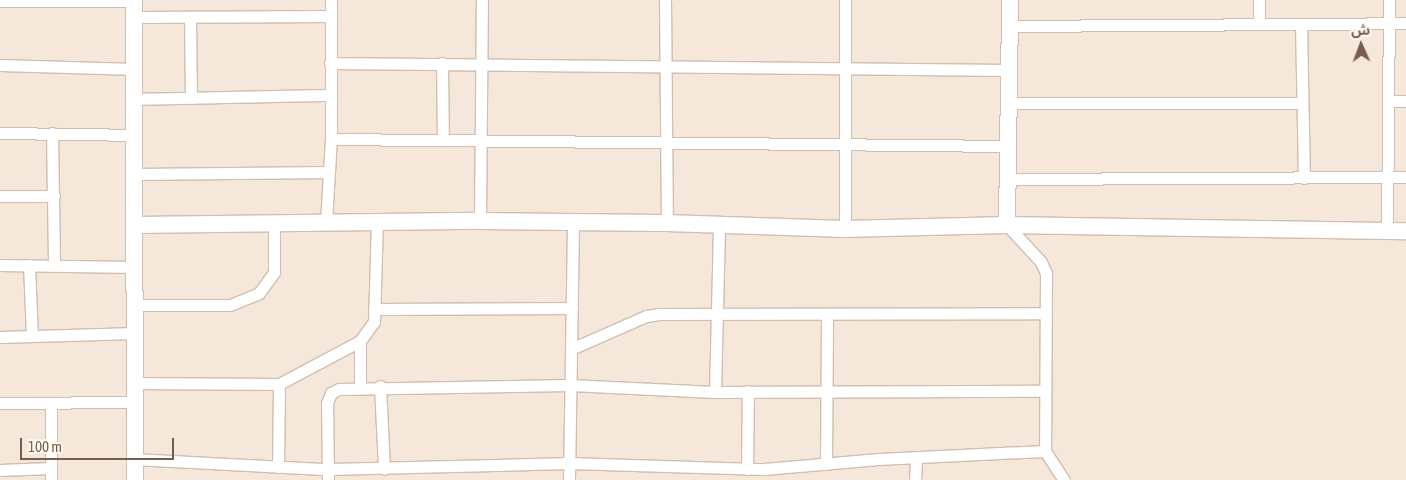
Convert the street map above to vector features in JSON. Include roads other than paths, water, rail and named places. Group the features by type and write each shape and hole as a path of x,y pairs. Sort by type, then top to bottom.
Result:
{"street":[{"path":"326,222 331,139 331,0"},
{"path":"480,221 482,0"},
{"path":"665,0 667,222"},
{"path":"845,0 845,229"},
{"path":"1010,0 1007,226 1041,262 1046,274 1043,392 1045,451 1064,480"},
{"path":"1259,0 1259,24"},
{"path":"1387,231 1389,0"},
{"path":"0,1 55,1 135,6 190,17 331,16"},
{"path":"135,6 135,480"},
{"path":"190,17 191,98"},
{"path":"1010,26 1406,22"},
{"path":"1302,24 1304,178"},
{"path":"330,63 481,63 1010,70"},
{"path":"442,63 443,140"},
{"path":"0,66 136,69"},
{"path":"136,99 330,95"},
{"path":"1389,101 1406,101"},
{"path":"1009,103 1302,103"},
{"path":"0,133 136,135"},
{"path":"52,133 54,265"},
{"path":"331,139 666,142 846,146 1009,146"},
{"path":"135,174 329,172"},
{"path":"1009,179 1406,177"},
{"path":"0,196 54,196"},
{"path":"135,225 480,221 667,222 845,229 1007,226 1406,231"},
{"path":"134,383 279,384 360,341 371,330 374,309 377,222"},
{"path":"569,480 573,222"},
{"path":"135,305 230,306 259,293 274,272 274,223"},
{"path":"715,392 720,224"},
{"path":"0,265 135,267"},
{"path":"29,265 32,336"},
{"path":"374,309 572,308"},
{"path":"571,349 646,316 1045,313"},
{"path":"826,464 827,315"},
{"path":"0,336 135,333"},
{"path":"360,341 360,387"},
{"path":"278,467 279,384"},
{"path":"328,474 328,397 338,389 380,386 570,385 715,392 1043,392"},
{"path":"380,386 384,469"},
{"path":"747,469 748,391"},
{"path":"0,403 134,402"},
{"path":"0,470 51,474 51,403"},
{"path":"134,459 278,467 328,474 384,469 569,463 747,469 764,475 826,464 1045,451"},
{"path":"915,480 916,458"}]}
